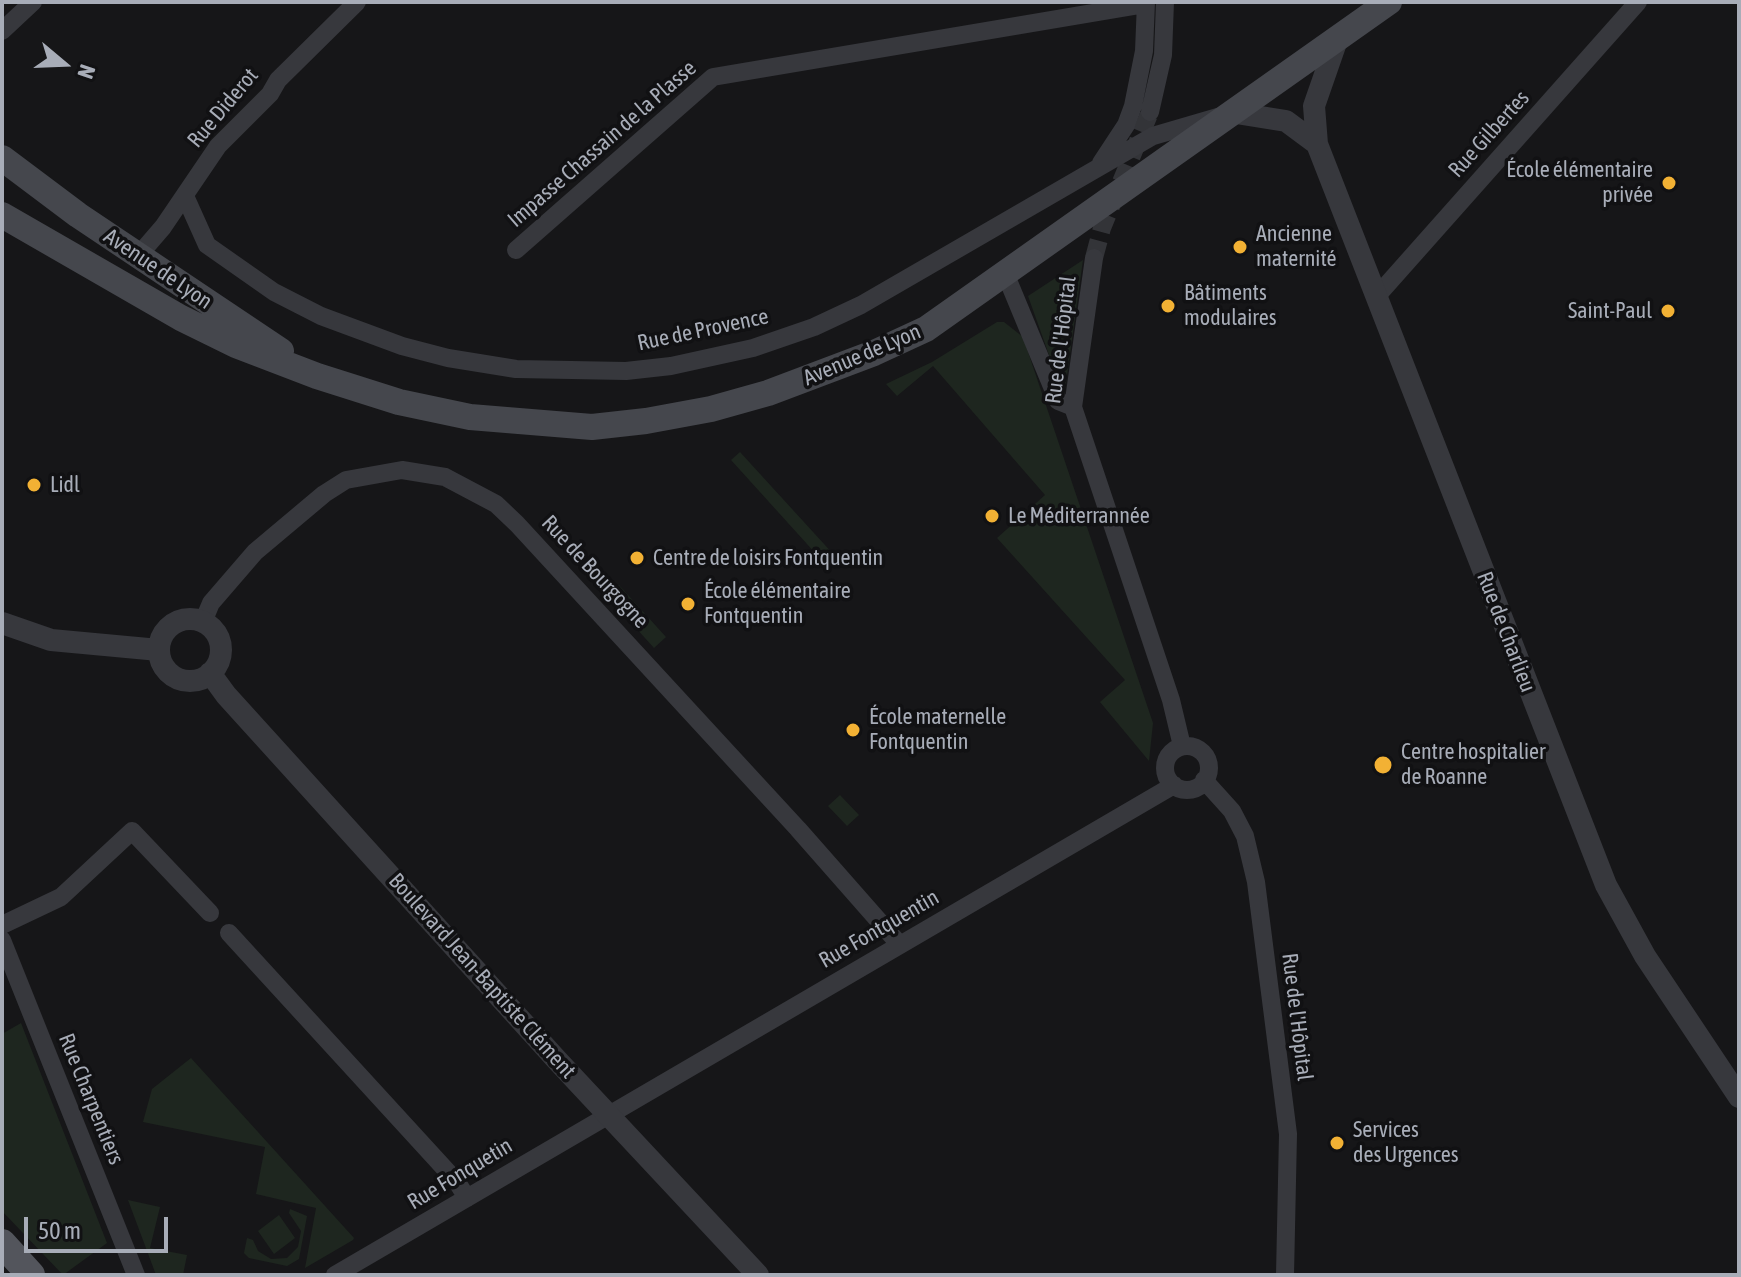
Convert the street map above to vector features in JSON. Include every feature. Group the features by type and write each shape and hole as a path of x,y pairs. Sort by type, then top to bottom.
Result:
{"main road":[{"name":"Avenue de Lyon","path":"2,215 181,318 236,345 317,376 399,402 470,417 592,427 633,423 711,409 754,397 874,353 926,329 1236,113 1381,7"},
{"name":"Avenue de Lyon","path":"2,158 138,256 317,376"},
{"path":"2,1243 31,1275"}],"street":[{"path":"2,31 33,2"},
{"name":"Rue Diderot","path":"138,256 185,196 218,146 270,94 278,80 357,2"},
{"path":"1150,112 1163,55 1165,2"},
{"name":"Rue Gilbertes","path":"1376,297 1638,2"},
{"name":"Impasse Chassain de la Plasse","path":"516,250 713,77 1146,3 1144,51 1133,106 1126,125 1099,165"},
{"name":"Rue de Charlieu","path":"1338,37 1314,106 1317,144 1606,885 1645,956 1739,1097"},
{"path":"1236,113 1286,121 1317,144"},
{"name":"Rue de Provence","path":"185,196 207,245 274,292 321,316 402,346 448,358 516,369 626,371 671,366 753,348 814,327 861,305 1153,136 1236,113"},
{"name":"Rue de l'Hôpital","path":"1094,258 1073,407 1171,700 1182,746"},
{"path":"1005,273 1058,401 1073,407"},
{"name":"Rue de Bourgogne","path":"203,622 211,603 242,566 296,517 346,480 402,470 445,477 496,504 553,561 900,945"},
{"path":"193,619 203,622 217,636 220,656 210,673 192,681 173,676 165,669 159,650 166,631 173,624 193,619"},
{"path":"2,623 51,640 159,650"},
{"name":"Boulevard Jean-Baptiste Clément","path":"210,673 226,695 758,1275"},
{"path":"1182,746 1196,748 1206,758 1209,770 1204,780 1187,789 1174,785 1165,766 1170,754 1182,746"},
{"name":"Rue de l'Hôpital","path":"1204,780 1232,811 1245,836 1256,882 1288,1134 1285,1275"},
{"name":"Rue Fontquentin","path":"609,1113 1174,785"},
{"path":"2,925 61,897 132,831 210,913"},
{"path":"229,933 457,1182 467,1198"},
{"name":"Rue Charpentiers","path":"2,940 136,1275"},
{"name":"Rue Fonquetin","path":"335,1275 609,1113"}],"shaded area":[{"path":"1083,260 1064,397 1028,296"},
{"path":"997,322 1004,322 1023,337 1153,723 1149,761 1100,702 1125,680 997,538 1045,495 933,366 897,396 886,384 932,362"},
{"path":"740,452 835,556 826,565 731,460"},
{"path":"619,585 666,637 654,648 607,596"},
{"path":"840,795 859,815 847,826 828,806"},
{"path":"21,1023 107,1243 63,1275 2,1211 2,1034"},
{"path":"191,1058 353,1240 305,1268 316,1208 256,1194 265,1147 143,1122 152,1089"},
{"path":"128,1200 160,1207 150,1248 187,1255 183,1275 156,1275"},
{"path":"290,1209 307,1216 299,1259 287,1266 249,1258 244,1253 247,1238 253,1240 258,1251 271,1259 287,1258 298,1247 301,1231 289,1213"},
{"path":"279,1215 295,1238 274,1254 258,1231"}],"tunnel":[{"path":"1094,258 1102,228 1150,112"}],"place":[{"name":"École élémentaire privée","path":"1669,183"},
{"name":"Ancienne maternité","path":"1240,247"},
{"name":"Bâtiments modulaires","path":"1168,306"},
{"name":"Saint-Paul","path":"1668,311"},
{"name":"Lidl","path":"34,485"},
{"name":"Le Méditerrannée","path":"992,516"},
{"name":"Centre de loisirs Fontquentin","path":"637,558"},
{"name":"École élémentaire Fontquentin","path":"688,604"},
{"name":"École maternelle Fontquentin","path":"853,730"},
{"name":"Centre hospitalier de Roanne","path":"1383,765"},
{"name":"Services des Urgences","path":"1337,1143"}]}
